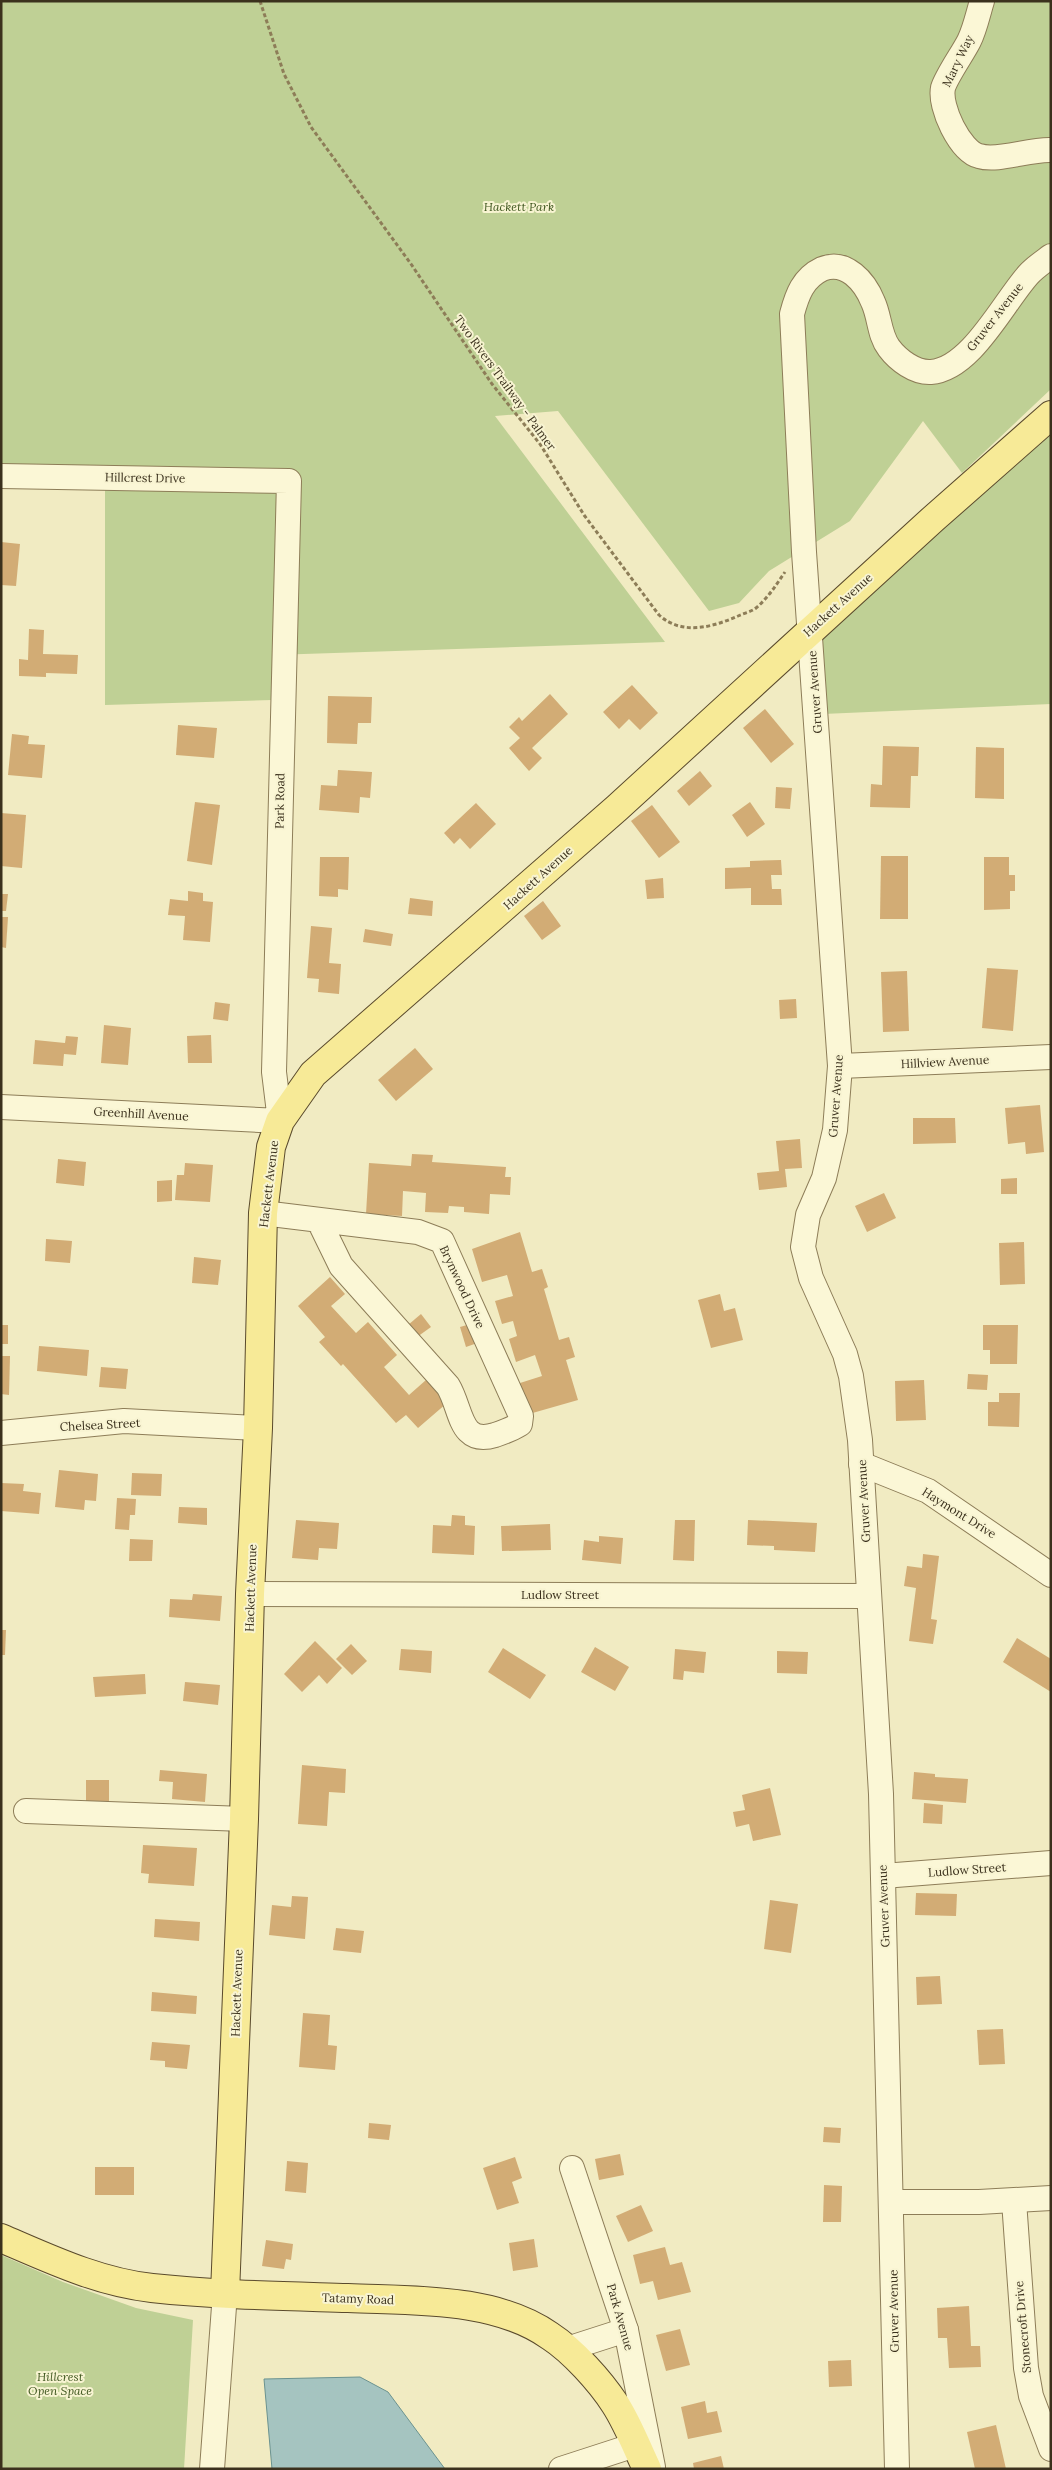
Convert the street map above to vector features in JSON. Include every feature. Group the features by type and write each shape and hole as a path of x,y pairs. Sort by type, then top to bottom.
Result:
{"main road":[{"name":"Hackett Avenue","path":"224,2294 244,1819 250,1594 258,1428 263,1213 271,1147 280,1121 313,1074 609,814 811,629 1051,415"},
{"name":"Tatamy Road","path":"1,2238 60,2264 110,2281 151,2288 224,2294 442,2302 505,2314 536,2327 567,2349 615,2404 641,2457"}],"street":[{"name":"Mary Way","path":"982,1 970,38 943,89 946,112 960,141 977,156 988,157 1039,149 1051,150"},
{"name":"Gruver Avenue","path":"897,2469 883,1876 862,1464 851,1376 845,1354 811,1278 803,1247 808,1215 824,1178 835,1130 840,1066 811,629 804,552 792,314 804,283 815,272 829,266 850,271 858,278 873,302 880,329 889,348 913,369 930,372 958,361 972,347 1028,275 1051,256"},
{"name":"Hillcrest Drive","path":"1,476 289,481"},
{"name":"Park Road","path":"280,1121 274,1072 289,481"},
{"name":"Hillview Avenue","path":"840,1066 1051,1057"},
{"name":"Greenhill Avenue","path":"1,1107 280,1121"},
{"name":"Brynwood Drive","path":"263,1213 418,1232 442,1241 521,1416 520,1424 511,1430 486,1438 478,1438 469,1433 448,1386 341,1266 318,1221"},
{"name":"Chelsea Street","path":"1,1433 124,1421 258,1428"},
{"name":"Haymont Drive","path":"862,1464 928,1491 1051,1575"},
{"name":"Ludlow Street","path":"250,1594 870,1596"},
{"path":"26,1811 244,1819"},
{"name":"Ludlow Street","path":"883,1876 1051,1863"},
{"name":"Park Avenue","path":"572,2168 626,2330 654,2469"},
{"path":"892,2202 1014,2201 1051,2198"},
{"name":"Stonecroft Drive","path":"1014,2201 1026,2368 1031,2396 1051,2449"},
{"path":"212,2469 224,2294"},
{"path":"567,2349 626,2330"},
{"path":"561,2469 641,2457"}],"path":[{"name":"Two Rivers Trailway - Palmer","path":"260,1 284,74 311,127 411,264 492,384 540,444 584,515 659,615 672,624 682,626 702,627 720,625 755,609 804,552"}],"green space":[{"name":"Hackett Park","path":"1,1 1051,1 1051,389 962,473 923,421 850,521 769,571 739,603 709,611 558,411 495,416 665,642 273,655 272,700 105,705 105,471 1,473"},
{"path":"1051,415 1051,704 823,714 811,629"},
{"name":"Hillcrest Open Space","path":"1,2255 63,2282 136,2308 193,2320 184,2469 1,2469"}],"water":[{"path":"360,2377 388,2392 445,2469 272,2469 264,2379"}],"building":[{"path":"1,542 20,544 16,586 1,585"},
{"path":"29,629 44,630 43,654 78,655 77,674 46,673 46,677 19,676 19,659 28,660"},
{"path":"632,685 658,713 640,730 629,719 619,729 603,712"},
{"path":"550,694 568,714 532,748 542,758 529,771 509,748 520,738 509,727 519,717 522,721"},
{"path":"328,696 372,697 371,723 358,723 357,744 327,743"},
{"path":"765,709 794,744 771,763 743,728"},
{"path":"178,725 217,728 214,758 176,755"},
{"path":"12,734 29,736 28,744 45,745 42,778 8,775"},
{"path":"883,746 919,747 918,776 911,776 910,808 870,807 871,784 882,785"},
{"path":"976,747 1004,748 1004,799 975,798"},
{"path":"338,770 372,772 370,798 360,797 359,813 319,810 321,785 337,786"},
{"path":"700,771 712,786 689,806 677,791"},
{"path":"776,787 792,788 790,809 775,808"},
{"path":"195,802 220,805 212,865 187,861"},
{"path":"750,802 765,824 747,837 732,815"},
{"path":"476,803 496,824 470,849 460,838 454,844 444,833"},
{"path":"652,805 680,842 659,858 631,821"},
{"path":"1,813 26,815 22,868 1,866"},
{"path":"881,856 908,856 908,919 880,919"},
{"path":"320,857 349,857 348,890 338,889 338,897 319,896"},
{"path":"984,857 1009,857 1009,875 1015,875 1015,891 1010,891 1010,909 984,910"},
{"path":"781,860 782,875 771,875 772,889 781,889 782,905 751,905 751,888 725,889 725,868 750,867 750,861"},
{"path":"663,878 664,898 647,899 645,880"},
{"path":"188,891 203,893 203,901 213,902 210,942 183,940 185,916 168,915 170,899 188,901"},
{"path":"1,894 8,894 6,911 1,911"},
{"path":"410,898 433,901 432,916 408,914"},
{"path":"543,901 561,926 542,940 524,916"},
{"path":"1,917 8,917 6,948 1,947"},
{"path":"311,926 332,928 329,963 341,964 339,994 318,992 319,979 307,978"},
{"path":"365,929 393,934 391,946 363,942"},
{"path":"987,968 1018,970 1013,1031 982,1028"},
{"path":"907,971 909,1031 883,1032 881,972"},
{"path":"796,999 797,1018 780,1019 779,1000"},
{"path":"215,1002 230,1004 228,1021 213,1019"},
{"path":"104,1025 131,1028 128,1065 101,1063"},
{"path":"211,1035 212,1063 188,1063 187,1036"},
{"path":"66,1036 78,1037 76,1055 64,1054 63,1066 33,1064 35,1040 65,1043"},
{"path":"415,1048 433,1069 396,1101 378,1080"},
{"path":"1040,1105 1044,1152 1026,1154 1025,1142 1008,1144 1005,1108"},
{"path":"913,1118 955,1118 956,1143 913,1144"},
{"path":"800,1139 802,1168 785,1169 787,1187 759,1190 757,1173 779,1171 776,1141"},
{"path":"412,1154 433,1155 432,1162 506,1167 505,1177 511,1177 510,1195 490,1194 489,1214 464,1212 464,1207 449,1206 448,1213 425,1212 426,1193 403,1191 402,1216 366,1214 369,1163 411,1166"},
{"path":"58,1159 86,1162 84,1186 56,1183"},
{"path":"185,1163 213,1165 210,1202 175,1200 177,1175 184,1175"},
{"path":"1017,1178 1017,1194 1001,1194 1001,1179"},
{"path":"172,1180 172,1201 157,1202 157,1181"},
{"path":"884,1193 896,1218 867,1232 855,1206"},
{"path":"520,1232 532,1272 542,1269 548,1287 544,1289 559,1340 569,1337 575,1357 566,1360 578,1400 529,1414 520,1383 542,1376 535,1355 516,1362 509,1339 517,1336 513,1321 502,1324 495,1301 513,1296 507,1275 482,1282 472,1249"},
{"path":"46,1239 72,1241 70,1263 45,1261"},
{"path":"1024,1242 1025,1284 1000,1285 999,1243"},
{"path":"194,1257 221,1260 218,1285 192,1283"},
{"path":"330,1277 345,1294 331,1306 356,1333 368,1322 397,1355 384,1367 409,1395 426,1380 447,1403 418,1428 406,1415 396,1423 343,1364 341,1366 319,1342 325,1337 298,1306"},
{"path":"720,1294 724,1311 735,1308 743,1340 711,1348 698,1300"},
{"path":"421,1314 431,1327 417,1337 408,1325"},
{"path":"474,1323 480,1342 466,1347 460,1327"},
{"path":"1,1325 8,1325 8,1344 1,1344"},
{"path":"983,1325 1018,1325 1017,1364 990,1364 990,1350 983,1350"},
{"path":"39,1346 89,1350 87,1376 37,1371"},
{"path":"1,1356 10,1356 9,1395 1,1394"},
{"path":"101,1367 128,1369 126,1389 99,1387"},
{"path":"968,1374 988,1375 987,1390 967,1389"},
{"path":"924,1380 926,1420 896,1421 895,1381"},
{"path":"999,1393 1020,1393 1019,1427 988,1426 988,1402 999,1402"},
{"path":"59,1470 98,1474 96,1501 85,1500 84,1510 55,1507"},
{"path":"132,1473 162,1474 161,1496 131,1495"},
{"path":"1,1483 24,1484 23,1491 41,1493 39,1514 1,1511"},
{"path":"117,1498 136,1499 135,1515 130,1515 129,1530 115,1529"},
{"path":"179,1507 207,1508 207,1525 178,1523"},
{"path":"452,1515 465,1516 465,1525 475,1526 474,1555 432,1553 433,1525 451,1526"},
{"path":"296,1520 339,1523 337,1549 319,1548 318,1560 292,1558"},
{"path":"675,1520 695,1520 694,1561 673,1560"},
{"path":"748,1520 817,1523 815,1552 774,1550 774,1546 747,1545"},
{"path":"550,1524 551,1550 502,1551 501,1526"},
{"path":"599,1536 623,1538 621,1564 582,1560 584,1540 599,1542"},
{"path":"130,1539 153,1540 152,1561 129,1561"},
{"path":"923,1554 939,1556 931,1619 937,1620 933,1644 909,1641 916,1588 904,1586 907,1566 922,1568"},
{"path":"193,1594 222,1596 220,1621 169,1617 170,1599 192,1600"},
{"path":"1,1630 6,1630 5,1655 1,1655"},
{"path":"1017,1638 1051,1659 1051,1692 1003,1662"},
{"path":"315,1641 342,1668 327,1684 319,1675 302,1692 284,1674"},
{"path":"351,1644 367,1661 352,1675 336,1659"},
{"path":"595,1647 629,1667 615,1691 581,1672"},
{"path":"503,1648 546,1675 530,1699 488,1672"},
{"path":"401,1649 432,1651 431,1673 399,1670"},
{"path":"675,1649 706,1652 704,1673 684,1671 683,1680 673,1679"},
{"path":"777,1651 808,1652 807,1674 777,1673"},
{"path":"145,1674 146,1694 95,1697 93,1677"},
{"path":"185,1682 220,1685 218,1705 183,1701"},
{"path":"302,1765 346,1769 345,1793 329,1792 327,1826 298,1824"},
{"path":"160,1770 207,1774 205,1802 172,1799 173,1782 159,1781"},
{"path":"914,1772 935,1774 935,1777 968,1779 966,1803 912,1799"},
{"path":"86,1780 109,1780 109,1806 86,1806"},
{"path":"770,1788 781,1835 753,1841 749,1824 736,1827 733,1812 745,1810 742,1795"},
{"path":"924,1803 943,1805 942,1824 923,1823"},
{"path":"143,1845 197,1848 194,1886 148,1883 149,1874 141,1873"},
{"path":"916,1893 957,1894 956,1916 915,1915"},
{"path":"292,1896 308,1897 305,1939 269,1935 272,1905 291,1907"},
{"path":"770,1900 798,1904 791,1953 764,1949"},
{"path":"155,1919 200,1922 199,1941 154,1937"},
{"path":"336,1928 364,1931 361,1953 333,1950"},
{"path":"940,1976 942,2004 917,2005 916,1977"},
{"path":"152,1992 197,1996 196,2014 151,2011"},
{"path":"303,2013 330,2015 328,2045 337,2046 335,2070 299,2067"},
{"path":"1003,2029 1005,2064 979,2065 977,2030"},
{"path":"152,2042 190,2045 187,2069 165,2067 165,2061 150,2060"},
{"path":"369,2123 391,2125 389,2140 368,2138"},
{"path":"824,2127 841,2128 840,2143 823,2142"},
{"path":"620,2154 624,2175 599,2180 595,2159"},
{"path":"515,2157 522,2178 512,2182 519,2203 497,2210 483,2168"},
{"path":"287,2161 308,2163 306,2193 285,2191"},
{"path":"95,2167 134,2167 134,2195 95,2195"},
{"path":"824,2185 842,2186 841,2222 823,2222"},
{"path":"641,2205 653,2231 628,2242 616,2216"},
{"path":"534,2239 538,2267 513,2271 509,2243"},
{"path":"266,2240 293,2244 291,2260 286,2259 284,2269 262,2266"},
{"path":"665,2247 670,2265 682,2262 691,2292 658,2300 653,2281 640,2284 633,2255"},
{"path":"969,2306 971,2346 980,2346 981,2367 949,2368 947,2338 938,2338 937,2308"},
{"path":"680,2329 690,2365 666,2371 656,2335"},
{"path":"851,2360 852,2386 829,2387 828,2361"},
{"path":"705,2401 707,2413 717,2411 722,2432 688,2439 681,2407"},
{"path":"996,2425 1006,2469 975,2469 967,2432"},
{"path":"721,2456 724,2469 694,2469 693,2463"}]}
